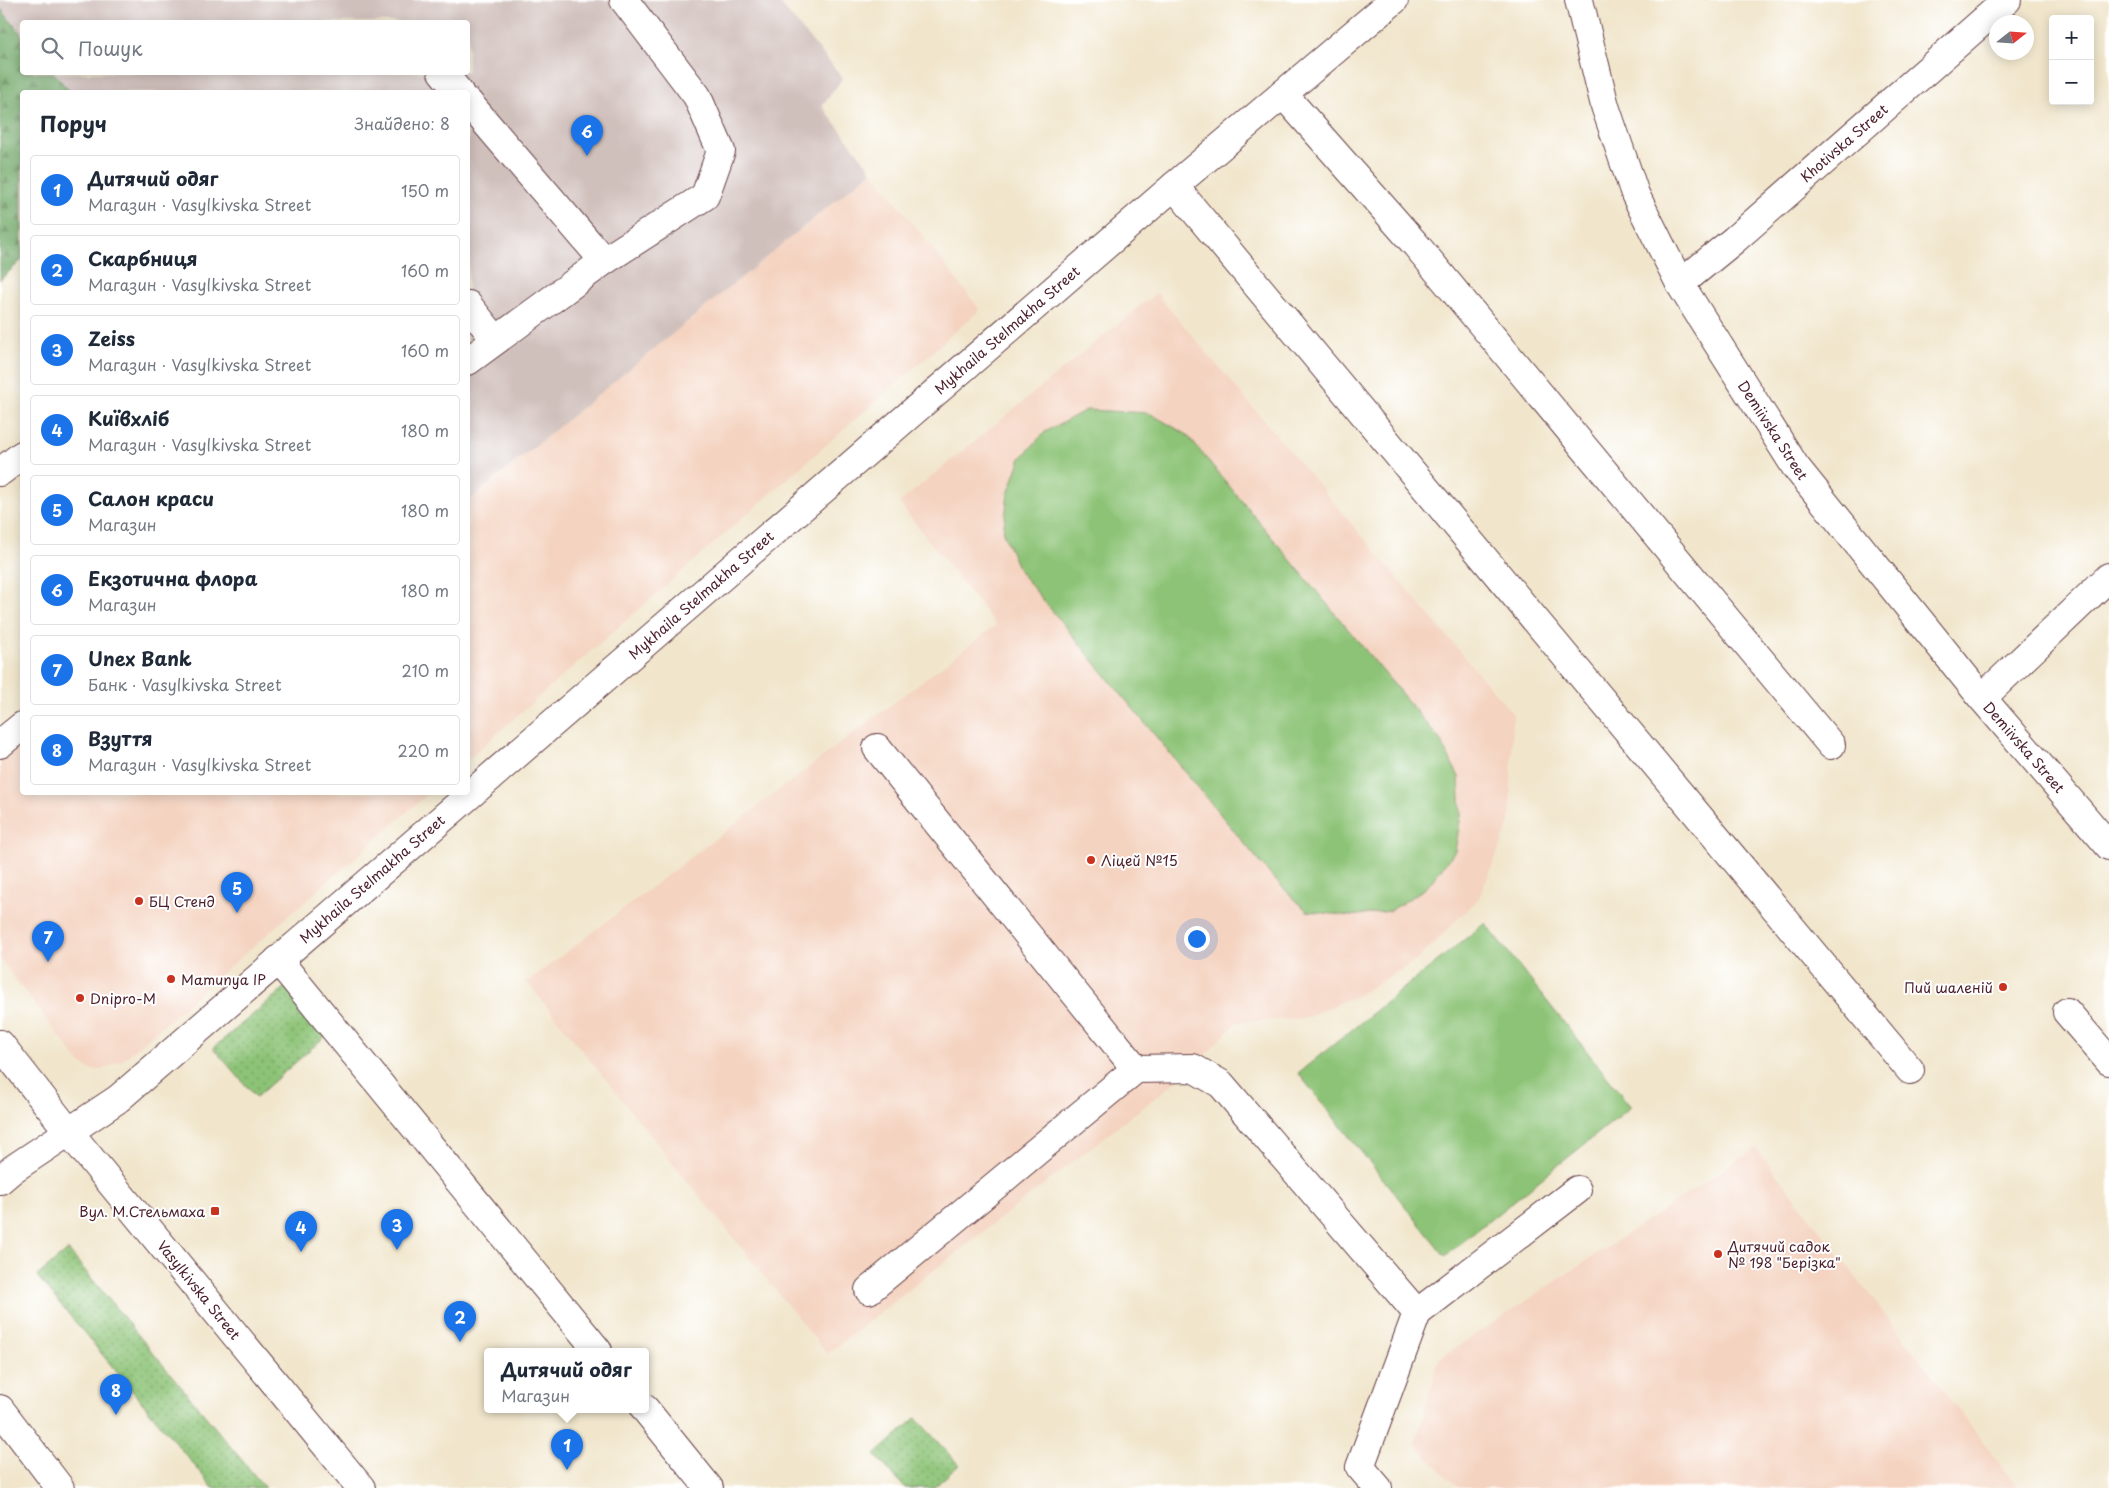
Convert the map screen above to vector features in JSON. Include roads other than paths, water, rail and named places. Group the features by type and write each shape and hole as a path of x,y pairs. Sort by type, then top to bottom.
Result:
{"street":[{"path":"470,360 604,261 705,196 721,151 697,96 624,0"},
{"name":"Mykhaila Stelmakha Street","path":"470,794 1174,186 1394,0"},
{"name":"Demiivska Street","path":"1579,0 1605,106 1635,194 1680,284 1794,466 1982,698 2109,846"},
{"name":"Khotivska Street","path":"1680,284 1734,240 2007,0"},
{"path":"445,75 457,90"},
{"path":"1283,94 1422,252 1831,745"},
{"path":"470,104 604,261"},
{"path":"1174,186 1910,1070"},
{"path":"470,308 496,340"},
{"path":"0,472 20,457"},
{"path":"1982,698 2109,577"},
{"path":"0,744 20,728"},
{"path":"877,748 1136,1069"},
{"name":"Mykhaila Stelmakha Street","path":"0,1180 13,1168 118,1099 469,795"},
{"path":"278,960 596,1348"},
{"path":"2067,1012 2109,1061"},
{"name":"Vasylkivska Street","path":"0,1044 69,1132 362,1488"},
{"path":"869,1290 1136,1069 1193,1068 1221,1084 1417,1313"},
{"path":"1378,1488 1360,1467 1417,1313 1577,1190"},
{"path":"0,1409 60,1488"},
{"path":"647,1413 709,1488"}],"place":[{"name":"Екзотична флора","path":"587,156"},
{"name":"Ліцей №15","path":"1091,860"},
{"name":"БЦ Стенд","path":"139,901"},
{"name":"Салон краси","path":"237,913"},
{"name":"Unex Bank","path":"48,962"},
{"name":"Mamunya IP","path":"171,979"},
{"name":"Пий шаленій","path":"2003,987"},
{"name":"Dnipro-M","path":"80,998"},
{"name":"Вул. М.Стельмаха","path":"215,1211"},
{"name":"Zeiss","path":"397,1250"},
{"name":"Київхліб","path":"301,1252"},
{"name":"Дитячий садок № 198 \"Берізка\"","path":"1718,1254"},
{"name":"Скарбниця","path":"460,1342"},
{"name":"Взуття","path":"116,1415"},
{"name":"Дитячий одяг","path":"567,1470"}]}
